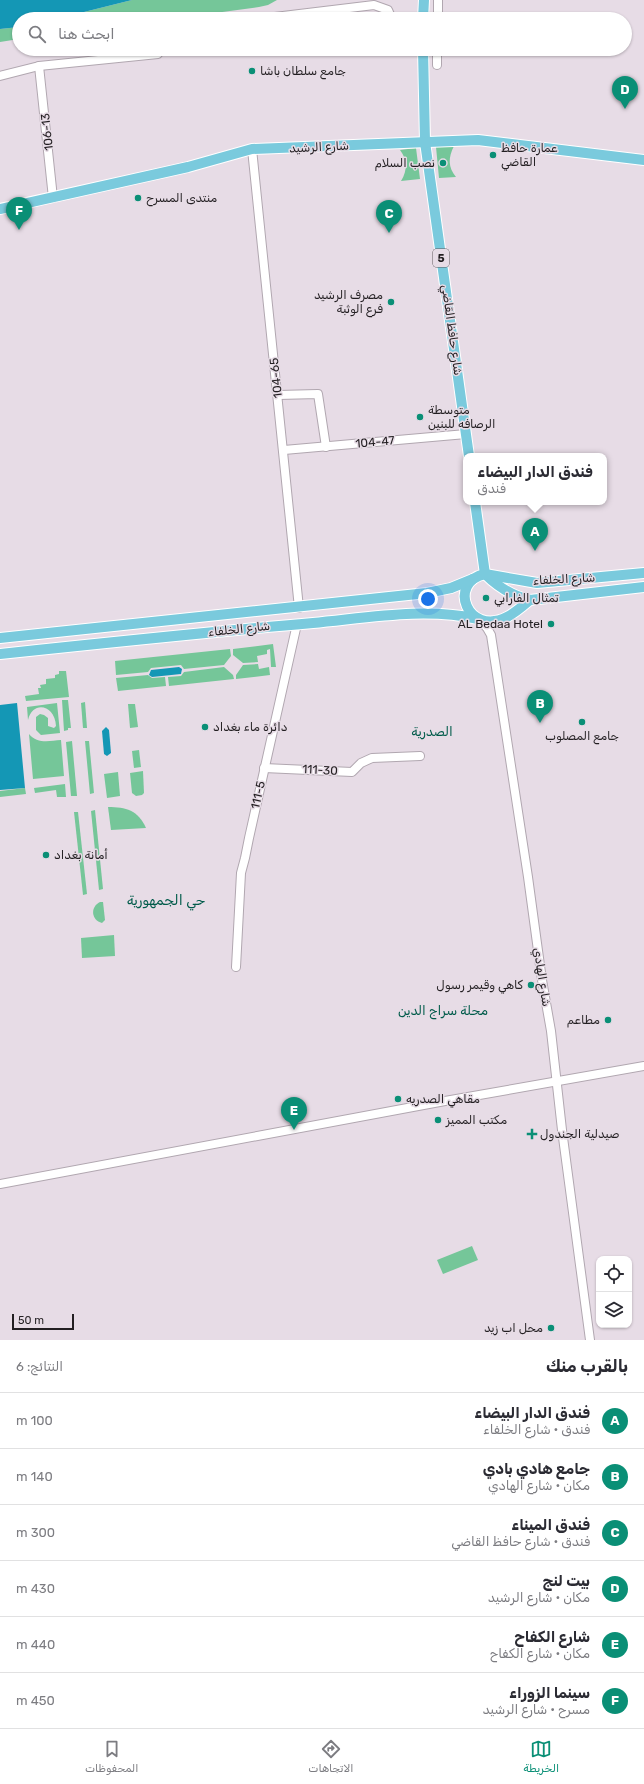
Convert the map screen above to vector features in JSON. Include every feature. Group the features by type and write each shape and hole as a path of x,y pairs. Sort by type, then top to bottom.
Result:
{"main road":[{"path":"424,0 424,12"},
{"name":"شارع حافظ القاضي","path":"423,56 425,142 468,453"},
{"name":"شارع الرشيد","path":"0,209 188,167 252,150 492,140 644,160"},
{"path":"474,505 486,574 502,589 515,596 530,600 644,587"},
{"name":"شارع الخلفاء","path":"0,638 299,608 433,592 463,585 486,574 537,583 644,573"},
{"path":"473,579 467,588 465,599 468,610 478,619"},
{"name":"شارع الخلفاء","path":"0,654 297,624 423,614 453,615 492,622 508,617 530,600"}],"street":[{"path":"438,0 438,12"},
{"path":"316,12 374,5 388,10 389,12"},
{"path":"0,76 39,66 138,56"},
{"path":"437,56 437,65"},
{"name":"106-13","path":"39,66 53,198"},
{"name":"104-65","path":"252,150 284,450 299,608"},
{"path":"278,396 318,394 326,447"},
{"name":"104-47","path":"284,450 466,434"},
{"name":"شارع الهادي","path":"478,619 487,628 491,635 528,877 542,980 551,1030 556,1081 590,1340"},
{"name":"111-5","path":"236,967 241,873 297,624"},
{"name":"111-30","path":"264,768 352,772 362,763 372,758 420,756"},
{"path":"0,1184 644,1066"}],"green space":[{"path":"132,0 277,0 268,5 259,7 222,12 84,12"},
{"path":"12,28 12,40 0,42 0,29"},
{"path":"454,146 450,158 450,166 456,177 439,178 436,147"},
{"path":"416,148 420,179 401,181 405,173 406,165 400,150"},
{"path":"273,644 276,667 271,667 270,649 267,650 267,654 257,656 258,662 243,663 233,655 233,649"},
{"path":"230,649 231,656 224,665 184,669 181,665 151,668 148,672 116,675 115,661"},
{"path":"258,664 259,669 269,667 270,675 236,679 236,675 243,665"},
{"path":"224,667 233,675 234,679 169,686 168,677 181,676 184,672"},
{"path":"59,671 66,671 69,697 26,701 25,696 39,694 38,688 41,688 40,685 46,684 46,679 55,678 55,675 59,674"},
{"path":"148,675 152,678 165,677 166,686 118,691 116,678"},
{"path":"62,700 68,700 71,728 64,731"},
{"path":"85,702 87,728 83,728 81,703"},
{"path":"57,703 60,733 41,735 36,730 36,717 40,714 44,715 48,718 48,726 54,728 56,726 52,713 44,708 39,708 34,710 28,720 27,707"},
{"path":"128,704 135,704 138,727 130,728"},
{"path":"29,734 39,741 61,740 64,776 33,779"},
{"path":"72,741 77,796 71,796 66,742"},
{"path":"85,741 89,741 94,793 90,794"},
{"path":"139,750 141,767 134,768 132,751"},
{"path":"143,771 144,793 136,796 132,793 130,773"},
{"path":"118,772 120,796 107,798 104,774"},
{"path":"65,784 66,797 57,797 56,790 35,793 34,788"},
{"path":"25,788 26,794 0,797 0,791"},
{"path":"108,807 126,809 135,813 146,828 111,830"},
{"path":"95,810 103,889 99,890 91,811"},
{"path":"74,812 78,812 87,894 83,895"},
{"path":"100,902 103,902 105,920 102,923 96,919 93,913 93,910"},
{"path":"114,935 115,956 82,958 81,938"},
{"path":"472,1246 478,1260 443,1274 437,1260"}],"water":[{"path":"0,0 132,0 84,12 12,12 12,28 0,29"},
{"path":"179,667 182,669 181,674 152,677 149,675 151,670"},
{"path":"17,703 25,788 0,790 0,705"},
{"path":"106,727 109,730 111,753 107,756 104,754 102,731"}],"place":[{"name":"جامع سلطان باشا","path":"252,71"},
{"name":"بيت لنج","path":"625,109"},
{"name":"عمارة حافظ القاضي","path":"493,155"},
{"name":"نصب السلام","path":"443,163"},
{"name":"منتدى المسرح","path":"138,198"},
{"name":"سينما الزوراء","path":"19,230"},
{"name":"فندق الميناء","path":"389,233"},
{"name":"مصرف الرشيد فرع الوثبة","path":"391,302"},
{"name":"متوسطة الرصافه للبنين","path":"420,417"},
{"name":"فندق الدار البيضاء","path":"535,551"},
{"name":"تمثال الفارابي","path":"486,598"},
{"name":"AL Bedaa Hotel","path":"551,624"},
{"name":"جامع المصلوب","path":"582,722"},
{"name":"جامع هادي بادي","path":"540,723"},
{"name":"دائرة ماء بغداد","path":"205,727"},
{"name":"أمانة بغداد","path":"46,855"},
{"name":"كاهي وقيمر رسول","path":"531,985"},
{"name":"مطاعم","path":"608,1020"},
{"name":"مقاهي الصدريه","path":"398,1099"},
{"name":"مكتب المميز","path":"438,1120"},
{"name":"شارع الكفاح","path":"294,1130"},
{"name":"صيدلية الجندول","path":"532,1134"},
{"name":"محل اب زيد","path":"551,1328"}],"district":[{"name":"الصدرية","path":"432,731"},
{"name":"حي الجمهورية","path":"166,900"},
{"name":"محلة سراج الدين","path":"443,1010"}]}
